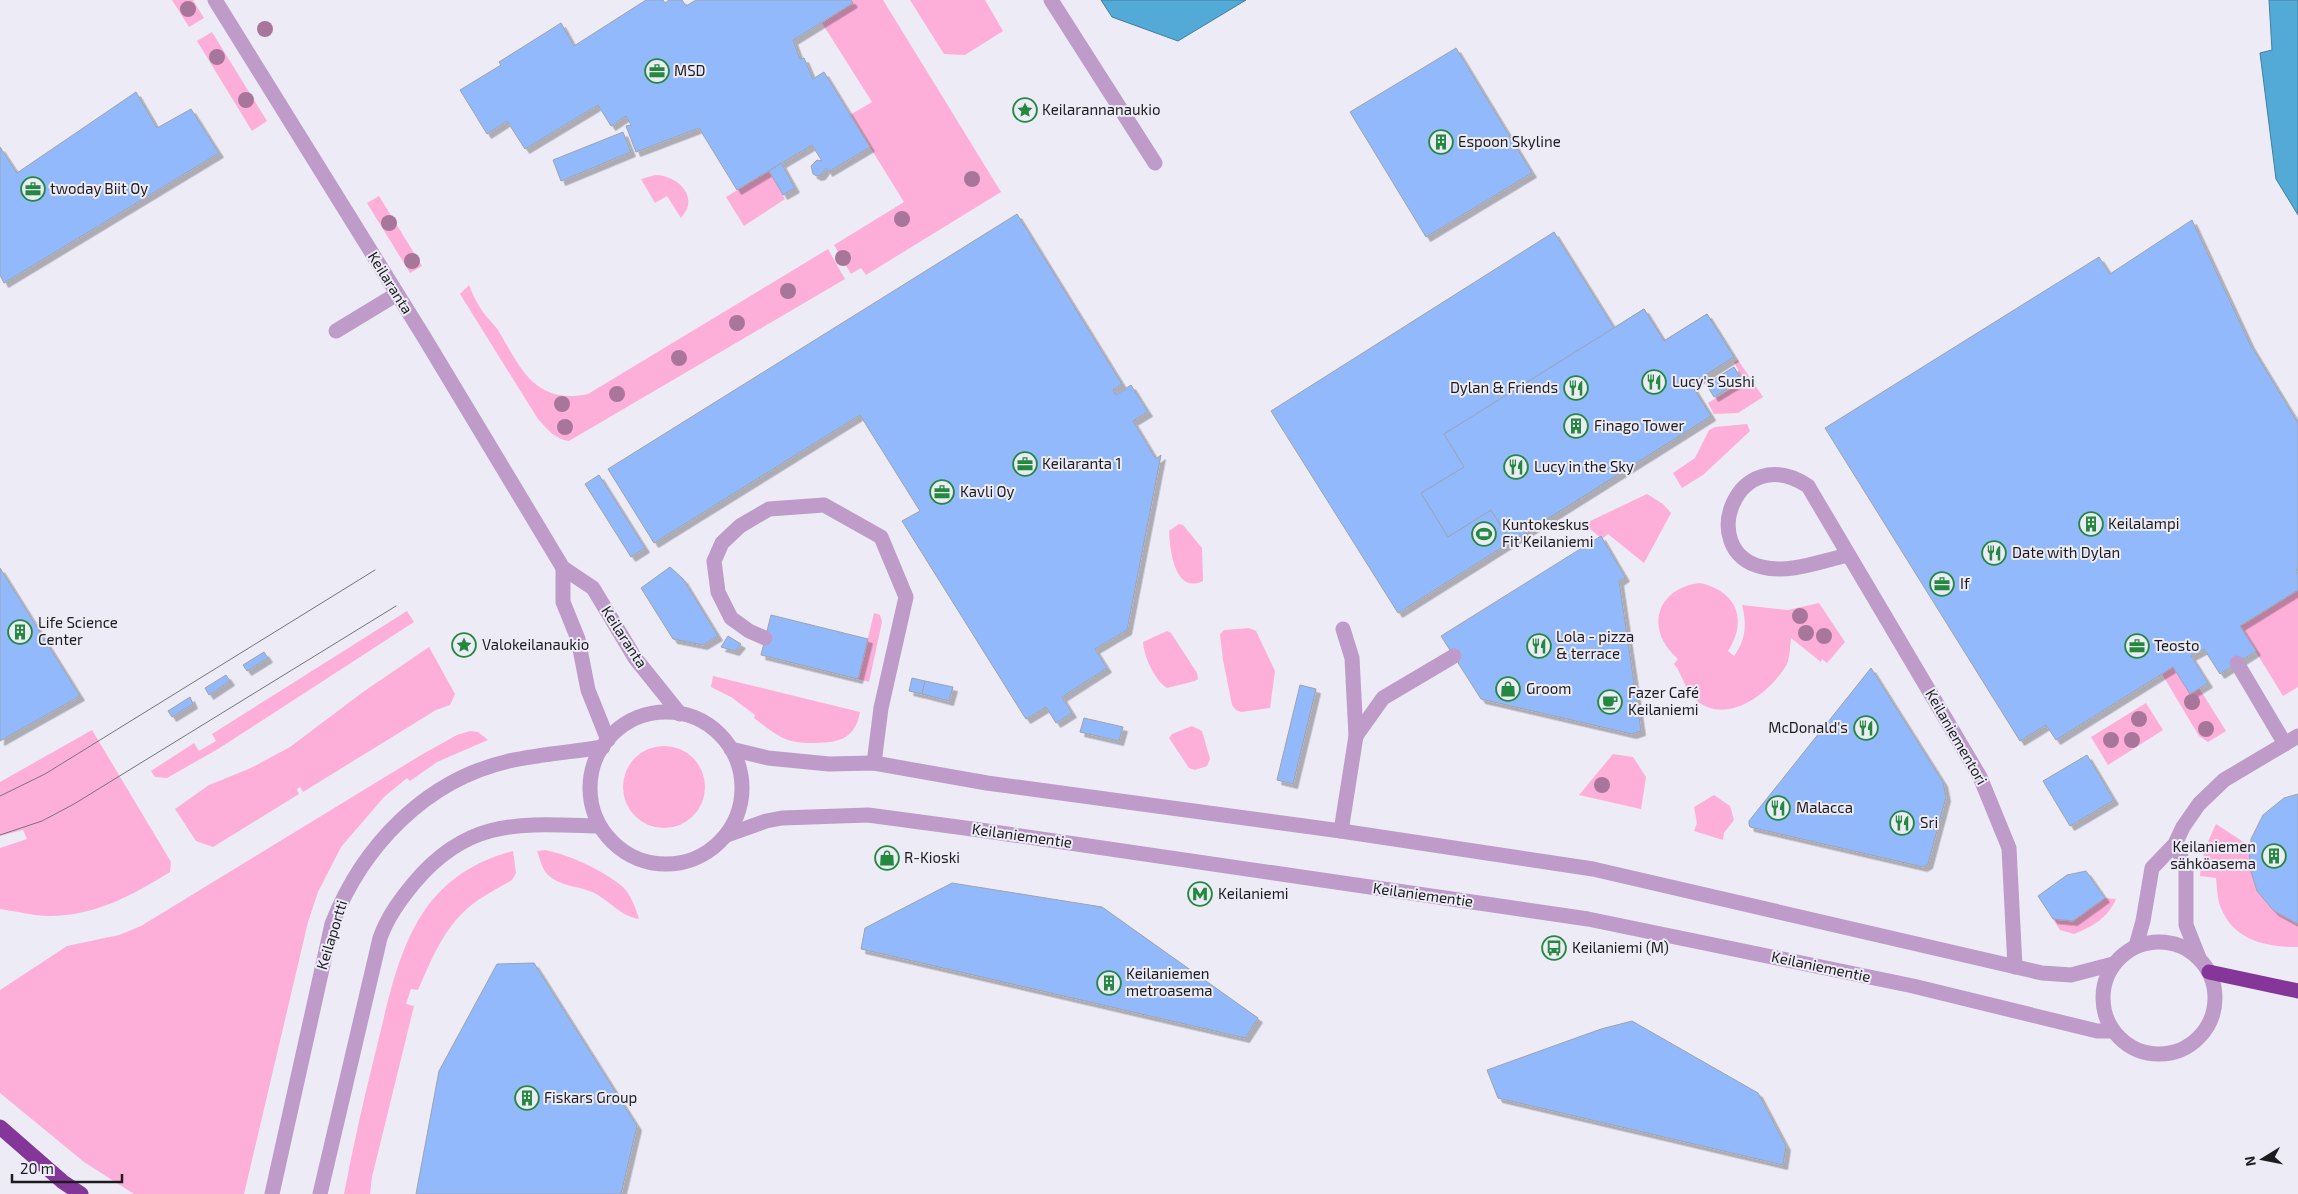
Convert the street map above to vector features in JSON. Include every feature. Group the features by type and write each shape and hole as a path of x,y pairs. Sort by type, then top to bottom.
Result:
{"highway":[{"path":"2208,972 2298,991"},
{"path":"0,1127 63,1182 81,1194"}],"street":[{"name":"Keilaranta","path":"215,0 397,294 563,568 593,588 635,658 680,714"},
{"path":"1051,0 1155,163"},
{"path":"336,331 397,294"},
{"name":"Keilaniementori","path":"1848,555 1784,568 1762,567 1746,561 1736,550 1729,538 1728,521 1731,506 1746,485 1770,474 1795,478 1808,486 1984,785 2009,848 2015,966"},
{"path":"765,638 749,631 731,618 718,592 714,561 722,543 740,526 769,509 824,506 881,536 906,596 881,708 874,763"},
{"path":"563,568 563,602 578,639 588,690 605,743"},
{"path":"1341,831 1356,736 1352,658 1343,629"},
{"path":"1356,736 1382,698 1454,656"},
{"path":"2136,946 2143,922 2152,868 2175,844 2183,827 2199,804 2224,780 2292,740 2237,663"},
{"path":"660,712 680,714 706,724 718,733 731,749 740,770 742,792 738,815 727,835 711,850 692,860 671,865 650,863 630,856 612,843 599,826 591,804 590,781 596,759 605,743 622,726 640,716 660,712"},
{"name":"Keilaportti","path":"272,1194 332,924 348,887 372,851 388,832 423,801 472,774 508,761 605,743"},
{"path":"731,749 768,758 828,764 874,763 987,783 1341,831 1593,869 2042,973 2071,975 2113,964"},
{"name":"Keilaniementie","path":"727,835 766,821 782,818 868,815 980,830 1588,920 1913,986 2097,1031 2113,1031"},
{"path":"320,1194 380,938 386,922 396,906 431,863 461,842 479,833 522,824 599,826"},
{"path":"2175,844 2186,868 2186,925 2214,989 2214,1006 2210,1022 2200,1036 2187,1048 2172,1052 2157,1054 2139,1051 2123,1042 2113,1031 2105,1016 2102,1001 2104,984 2113,964 2124,953 2136,946 2149,942 2171,942 2199,958"}],"shaded area":[{"path":"172,0 193,0 204,18 189,27"},
{"path":"851,0 883,0 1001,192 866,275 861,268 851,274 834,245 904,202 850,115 872,102 822,23 853,3"},
{"path":"910,0 985,0 1003,31 965,55 944,54"},
{"path":"212,32 267,121 252,131 197,41"},
{"path":"769,171 785,199 744,226 726,197"},
{"path":"655,175 671,179 684,189 688,202 687,210 681,218 667,196 655,203 641,179"},
{"path":"379,196 422,266 410,273 367,203"},
{"path":"828,249 845,279 569,441 556,436 538,419 460,294 469,285 481,309 498,330 514,358 532,381 542,389 555,394 570,396 588,394"},
{"path":"1738,360 1763,397 1738,413 1714,414 1708,403 1744,381 1734,362"},
{"path":"1747,424 1750,431 1703,475 1682,488 1673,473 1695,458 1709,430 1715,427"},
{"path":"1647,494 1663,504 1671,513 1644,563 1608,534 1602,539 1584,524"},
{"path":"1179,524 1183,525 1202,548 1203,581 1193,584 1186,582 1176,568 1169,531"},
{"path":"1700,583 1713,587 1723,593 1735,608 1738,618 1737,628 1734,640 1728,651 1734,656 1741,644 1744,632 1745,619 1742,605 1788,610 1819,603 1845,642 1827,663 1822,659 1821,662 1791,638 1787,664 1780,675 1759,695 1747,703 1734,708 1721,710 1708,707 1696,700 1689,692 1674,664 1678,659 1667,648 1658,624 1660,612 1665,602 1673,593"},
{"path":"2298,590 2298,687 2283,696 2240,626"},
{"path":"407,611 414,622 218,749 167,778 155,777 151,771 194,743 199,751 216,741 212,734"},
{"path":"874,613 880,615 882,622 869,682 858,679"},
{"path":"1249,628 1256,631 1275,671 1270,708 1241,712 1232,705 1220,634 1224,630"},
{"path":"1167,631 1171,633 1197,673 1198,679 1195,681 1167,688 1154,674 1145,654 1143,642"},
{"path":"429,647 455,694 450,705 436,710 303,792 300,787 297,789 299,794 213,847 196,841 175,809 209,785 251,768 290,747 363,692"},
{"path":"2173,667 2190,694 2199,688 2226,731 2208,742 2199,736 2162,674"},
{"path":"713,676 860,712 854,729 849,735 836,741 810,743 789,740 764,726 754,718 755,715 731,697 711,687"},
{"path":"2146,703 2163,730 2108,765 2091,737"},
{"path":"1192,726 1202,731 1210,759 1207,766 1195,770 1189,768 1169,738 1172,734"},
{"path":"92,730 171,862 170,872 142,889 113,903 82,912 43,916 0,909 0,848 27,839 23,830 0,836 0,782"},
{"path":"470,731 478,732 488,740 437,762 410,781 407,778 384,797 341,847 318,892 308,922 244,1194 134,1194 84,1162 0,1093 0,990 67,946 119,935 141,926 421,755 457,735"},
{"path":"664,746 680,749 693,758 702,771 705,787 702,803 693,816 680,825 664,828 648,825 635,816 626,803 623,787 626,771 635,758 648,749"},
{"path":"1613,754 1633,757 1646,777 1641,809 1579,795"},
{"path":"1714,795 1730,806 1734,820 1724,833 1723,840 1694,831 1697,823 1694,807"},
{"path":"2216,824 2251,847 2257,885 2261,894 2273,909 2298,924 2298,947 2275,946 2253,940 2234,928 2227,919 2219,901 2216,878 2200,876 2203,856"},
{"path":"545,850 565,855 587,864 617,882 629,895 639,919 626,915 592,892 553,879 544,870 537,851"},
{"path":"513,851 516,873 512,880 479,899 460,916 445,935 418,990 411,989 406,1004 414,1006 372,1177 370,1194 344,1194 363,1104 392,985 414,927 431,902 452,881 479,864"},
{"path":"2105,898 2116,899 2109,911 2094,924 2074,934 2060,930 2053,919"}],"water":[{"path":"1101,0 1246,0 1178,41 1112,17"},
{"path":"2269,0 2298,0 2298,215 2276,179 2260,53 2272,50"}],"building":[{"path":"646,0 663,0 665,3 669,0 682,0 686,6 696,0 851,0 853,3 793,40 800,59 804,58 813,79 824,72 870,147 828,172 826,168 821,175 817,176 813,174 811,166 817,160 822,161 812,145 737,190 699,128 636,152 626,126 631,125 626,116 611,126 598,105 525,149 507,121 487,134 460,90 501,65 499,62 561,23 574,46"},
{"name":"Espoon Skyline","path":"1456,48 1532,173 1426,237 1350,112"},
{"path":"136,92 157,128 191,109 219,153 4,283 0,275 0,147 17,173"},
{"path":"623,132 631,152 561,181 553,160"},
{"path":"781,163 795,188 783,195 769,171"},
{"name":"Keilaranta 1","path":"1017,214 1122,384 1113,390 1116,395 1131,385 1148,412 1133,421 1156,459 1161,455 1127,630 1095,649 1107,668 1062,697 1072,713 1056,723 1046,707 1026,719 1024,716 902,521 920,511 860,415 654,543 608,469"},
{"name":"Keilalampi","path":"2192,220 2250,344 2298,423 2298,569 2296,570 2298,574 2298,590 2240,626 2256,651 2220,674 2204,649 2191,656 2208,683 2190,694 2173,667 2056,740 2046,725 2020,741 1825,428 2099,257 2110,274"},
{"path":"1554,232 1614,328 1644,309 1664,341 1707,314 1734,357 1691,384 1711,416 1398,613 1271,411"},
{"name":"Finago Tower","path":"1644,309 1664,341 1707,314 1734,357 1691,384 1711,416 1511,542 1491,510 1448,537 1421,493 1464,467 1444,434"},
{"path":"1734,367 1742,380 1714,397 1706,384"},
{"path":"599,475 645,548 631,557 585,484"},
{"path":"1601,536 1625,577 1619,581 1641,731 1632,734 1481,699 1441,636"},
{"path":"670,567 683,579 718,636 703,645 673,639 641,588"},
{"name":"Life Science Center","path":"0,568 80,696 0,741"},
{"path":"771,615 868,639 858,679 761,655"},
{"path":"728,636 741,644 735,651 721,647"},
{"path":"264,652 268,658 247,671 243,665"},
{"path":"1871,668 1943,782 1946,797 1928,864 1923,867 1750,827 1749,824 1749,821"},
{"path":"226,675 230,681 209,695 205,688"},
{"path":"912,678 925,681 922,694 909,691"},
{"path":"925,681 953,687 949,701 922,694"},
{"path":"1300,685 1316,689 1293,784 1277,780"},
{"path":"190,697 193,704 172,717 168,711"},
{"path":"1084,718 1123,727 1119,741 1080,732"},
{"path":"2087,755 2114,800 2070,826 2043,781"},
{"name":"Keilaniemen sähköasema","path":"2298,794 2298,924 2274,911 2257,891 2249,865 2251,839 2263,815 2284,798"},
{"path":"2086,871 2105,898 2073,921 2053,919 2038,896 2067,875"},
{"name":"Keilaniemen metroasema","path":"952,883 1102,907 1258,1018 1245,1038 861,949 865,928"},
{"name":"Fiskars Group","path":"534,963 637,1126 621,1194 416,1194 439,1071 497,964"},
{"path":"1632,1021 1758,1093 1786,1146 1783,1165 1498,1098 1487,1070 1601,1029"}],"tram line":[{"path":"0,796 45,774 375,570"},
{"path":"0,835 42,821 74,804 396,606"}],"place":[{"name":"MSD","path":"657,71"},
{"name":"Keilarannanaukio","path":"1025,110"},
{"name":"Espoon Skyline","path":"1441,142"},
{"name":"twoday Biit Oy","path":"33,189"},
{"name":"Lucy's Sushi","path":"1654,382"},
{"name":"Dylan & Friends","path":"1576,388"},
{"name":"Finago Tower","path":"1576,426"},
{"name":"Keilaranta 1","path":"1025,464"},
{"name":"Lucy in the Sky","path":"1516,467"},
{"name":"Kavli Oy","path":"942,492"},
{"name":"Keilalampi","path":"2091,524"},
{"name":"Kuntokeskus Fit Keilaniemi","path":"1484,534"},
{"name":"Date with Dylan","path":"1994,553"},
{"name":"If","path":"1942,584"},
{"name":"Life Science Center","path":"20,632"},
{"name":"Valokeilanaukio","path":"464,645"},
{"name":"Lola - pizza & terrace","path":"1539,646"},
{"name":"Teosto","path":"2137,646"},
{"name":"Groom","path":"1508,689"},
{"name":"Fazer Café Keilaniemi","path":"1610,702"},
{"name":"McDonald's","path":"1866,728"},
{"name":"Malacca","path":"1778,808"},
{"name":"Sri","path":"1902,823"},
{"name":"Keilaniemen sähköasema","path":"2274,856"},
{"name":"R-Kioski","path":"887,858"},
{"name":"Keilaniemi","path":"1200,894"},
{"name":"Keilaniemi (M)","path":"1554,948"},
{"name":"Keilaniemen metroasema","path":"1109,983"},
{"name":"Fiskars Group","path":"527,1098"}]}
